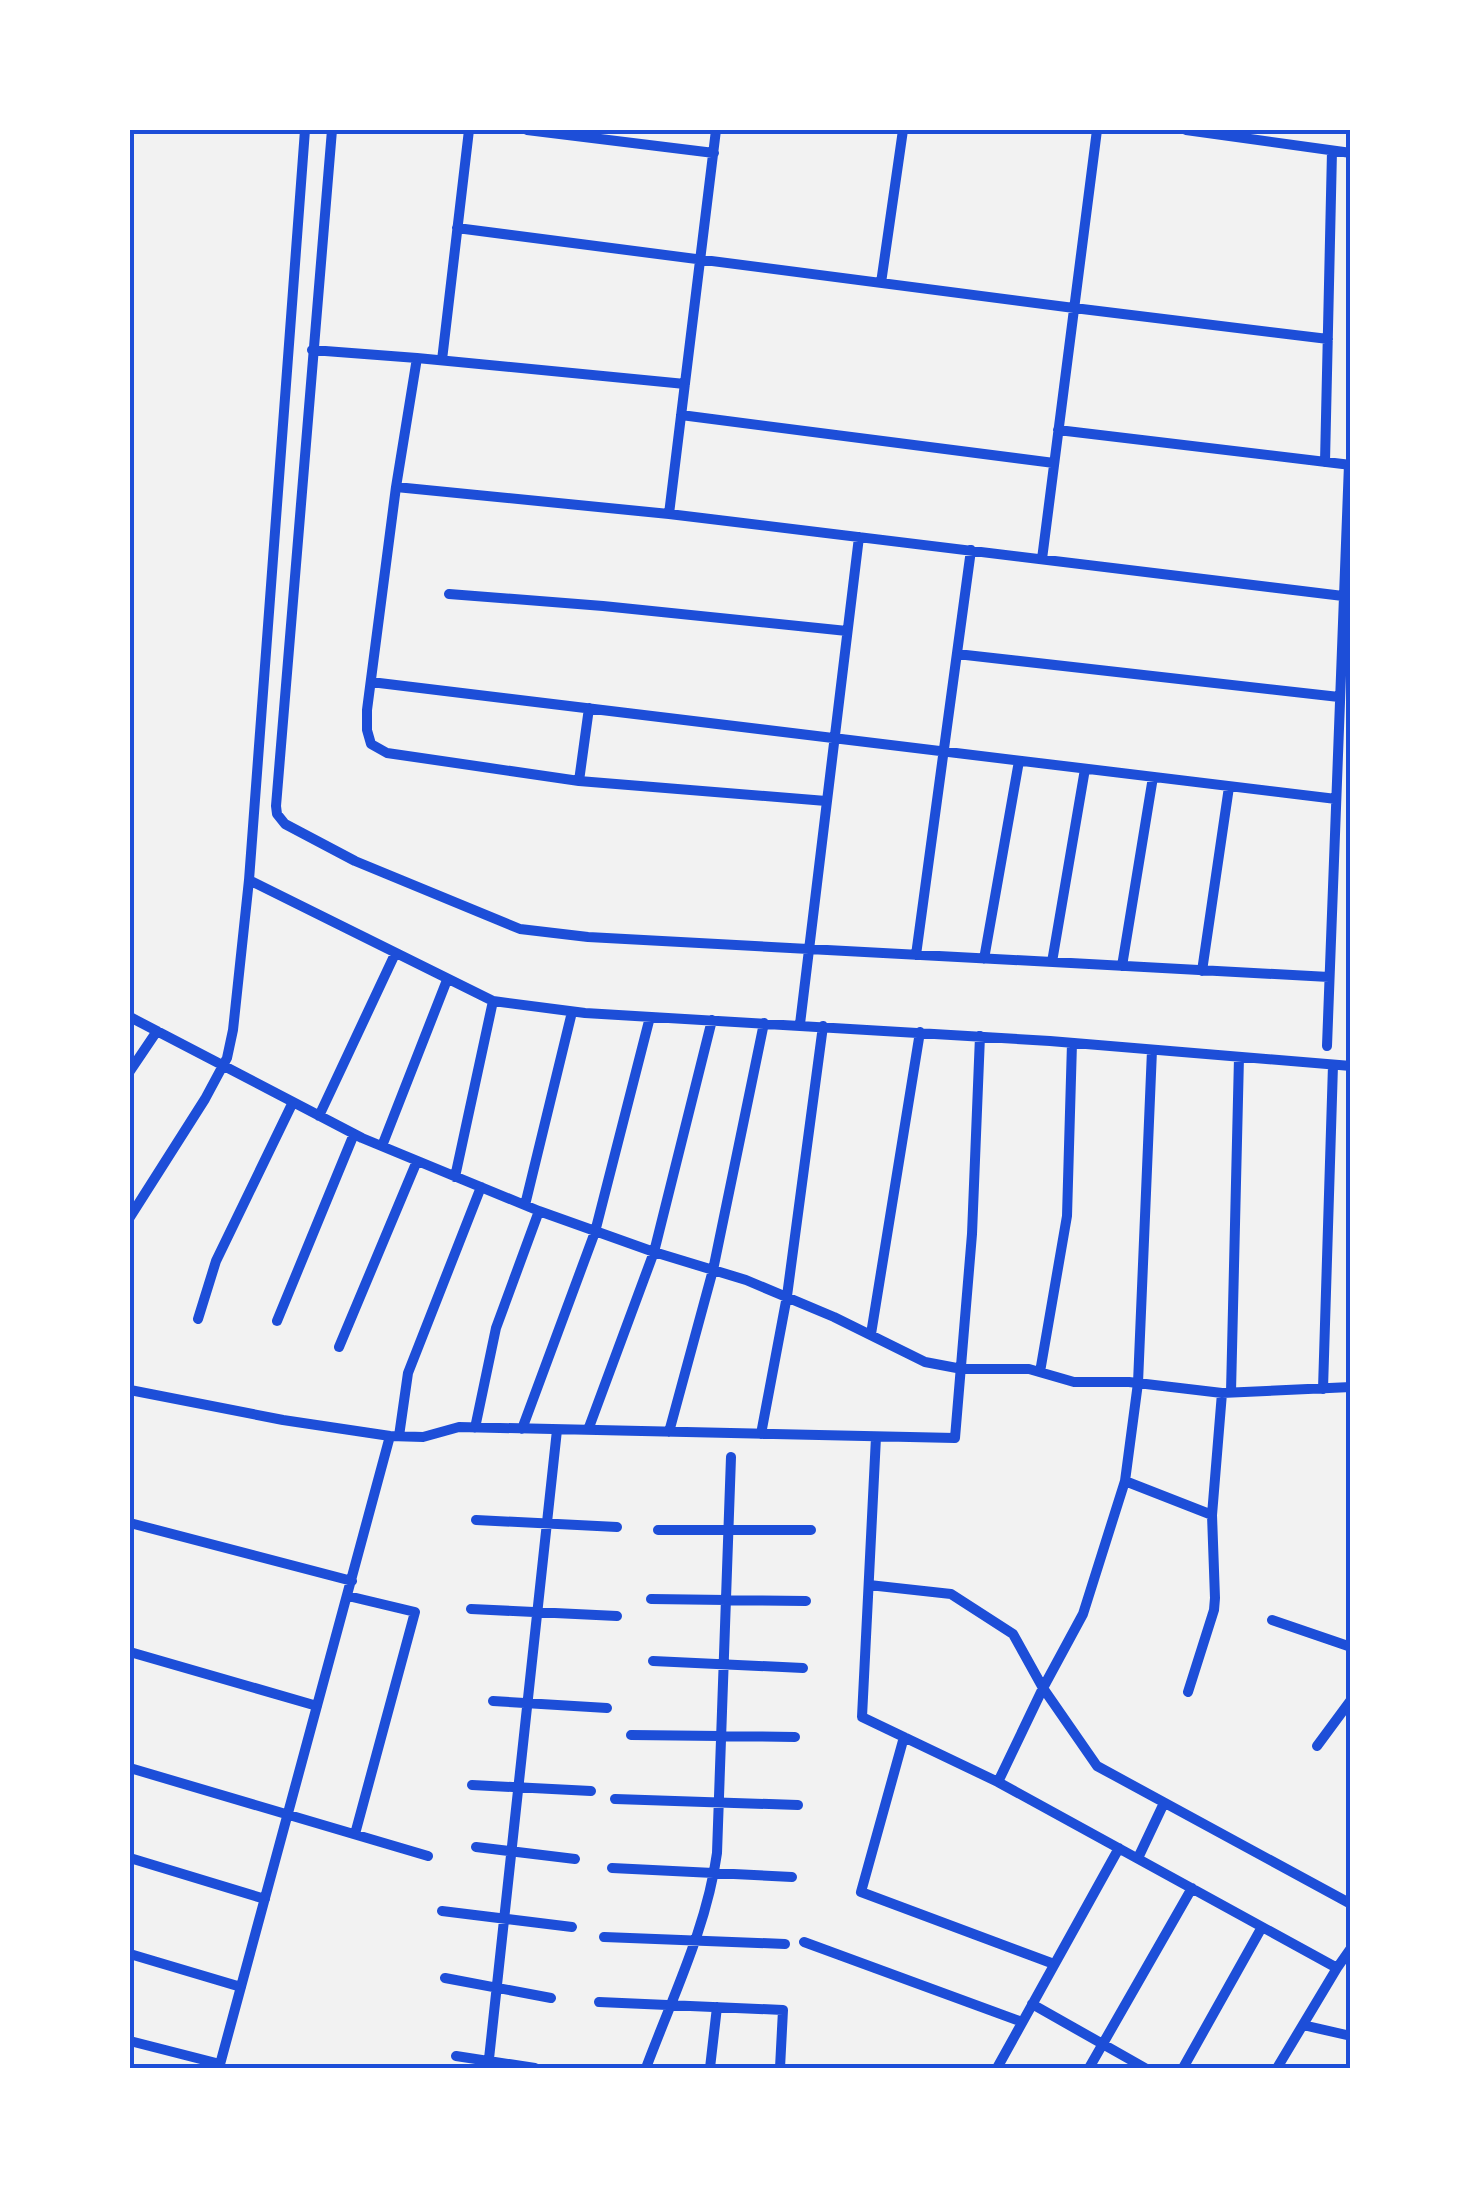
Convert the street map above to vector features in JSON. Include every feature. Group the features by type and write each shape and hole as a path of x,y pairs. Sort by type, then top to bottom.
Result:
{"street":[{"path":"130,1216 205,1100 227,1058 233,1030 248,880 304,130"},
{"path":"332,130 276,806 280,820 355,861 520,929 588,937 1329,978"},
{"path":"442,360 469,130"},
{"path":"527,130 714,153"},
{"path":"669,514 716,130"},
{"path":"882,283 903,130"},
{"path":"1042,559 1097,130"},
{"path":"1186,130 1351,153"},
{"path":"1325,462 1332,151"},
{"path":"457,228 1328,338"},
{"path":"312,350 685,384"},
{"path":"418,358 396,486 371,682 367,730 371,744 387,752 579,781 826,800"},
{"path":"681,414 1054,463"},
{"path":"1058,430 1350,465 1327,1046"},
{"path":"396,486 669,514 1343,596"},
{"path":"800,1024 859,537"},
{"path":"916,955 972,550"},
{"path":"449,594 847,631"},
{"path":"957,654 1340,697"},
{"path":"371,682 1336,800"},
{"path":"579,781 590,708"},
{"path":"984,958 1019,761"},
{"path":"1052,962 1085,768"},
{"path":"1337,770 1351,772"},
{"path":"1122,966 1152,777"},
{"path":"1202,971 1230,786"},
{"path":"248,880 493,1002 572,1012 980,1036 1351,1066"},
{"path":"319,1116 395,954"},
{"path":"382,1146 448,980"},
{"path":"455,1176 493,1002"},
{"path":"525,1206 572,1012"},
{"path":"522,1429 596,1232 650,1016"},
{"path":"130,1017 354,1134 539,1212 787,1296 925,1362 962,1369 1029,1369 1074,1382 1138,1383 1226,1392 1351,1387"},
{"path":"588,1430 654,1252 712,1020"},
{"path":"670,1432 713,1270 764,1022"},
{"path":"761,1434 787,1296 823,1026"},
{"path":"130,1071 156,1031"},
{"path":"870,1334 920,1032"},
{"path":"130,1390 283,1420 394,1436 423,1437 475,1428 955,1438 972,1234 980,1036"},
{"path":"1040,1372 1067,1216 1072,1043"},
{"path":"998,1782 1082,1614 1125,1482 1138,1383 1152,1050"},
{"path":"1188,1692 1215,1598 1212,1514 1226,1392 1239,1057"},
{"path":"1323,1389 1333,1065"},
{"path":"198,1319 216,1262 293,1102"},
{"path":"277,1321 354,1134"},
{"path":"340,1347 417,1161"},
{"path":"130,2041 219,2066 394,1436 408,1373 481,1188"},
{"path":"475,1428 496,1328 539,1212"},
{"path":"488,2064 558,1430"},
{"path":"876,1437 862,1717 998,1782 1336,1968"},
{"path":"646,2068 705,1912 714,1873 731,1457"},
{"path":"1125,1482 1212,1514"},
{"path":"476,1520 617,1527"},
{"path":"130,1523 352,1582"},
{"path":"658,1530 812,1530"},
{"path":"869,1585 951,1594 1012,1634 1096,1766 1351,1904"},
{"path":"348,1596 416,1612 356,1834"},
{"path":"652,1599 806,1600"},
{"path":"470,1609 617,1616"},
{"path":"1272,1620 1351,1647"},
{"path":"130,1652 318,1706"},
{"path":"653,1661 803,1668"},
{"path":"1317,1746 1351,1700"},
{"path":"493,1701 607,1708"},
{"path":"630,1734 795,1738"},
{"path":"904,1737 861,1892 1054,1964"},
{"path":"130,1768 428,1856"},
{"path":"472,1784 591,1791"},
{"path":"616,1799 798,1805"},
{"path":"1138,1858 1164,1803"},
{"path":"476,1848 575,1859"},
{"path":"997,2068 1119,1848"},
{"path":"130,1858 265,1898"},
{"path":"612,1868 792,1877"},
{"path":"1089,2068 1192,1888"},
{"path":"442,1911 572,1927"},
{"path":"1184,2068 1262,1927"},
{"path":"604,1937 785,1944"},
{"path":"804,1942 1022,2022"},
{"path":"1277,2068 1351,1948"},
{"path":"130,1954 241,1987"},
{"path":"444,1978 551,1998"},
{"path":"599,2002 782,2010 780,2068"},
{"path":"1032,2004 1146,2068"},
{"path":"710,2068 717,2008"},
{"path":"1302,2025 1351,2036"},
{"path":"456,2056 488,2064 535,2068"}]}
